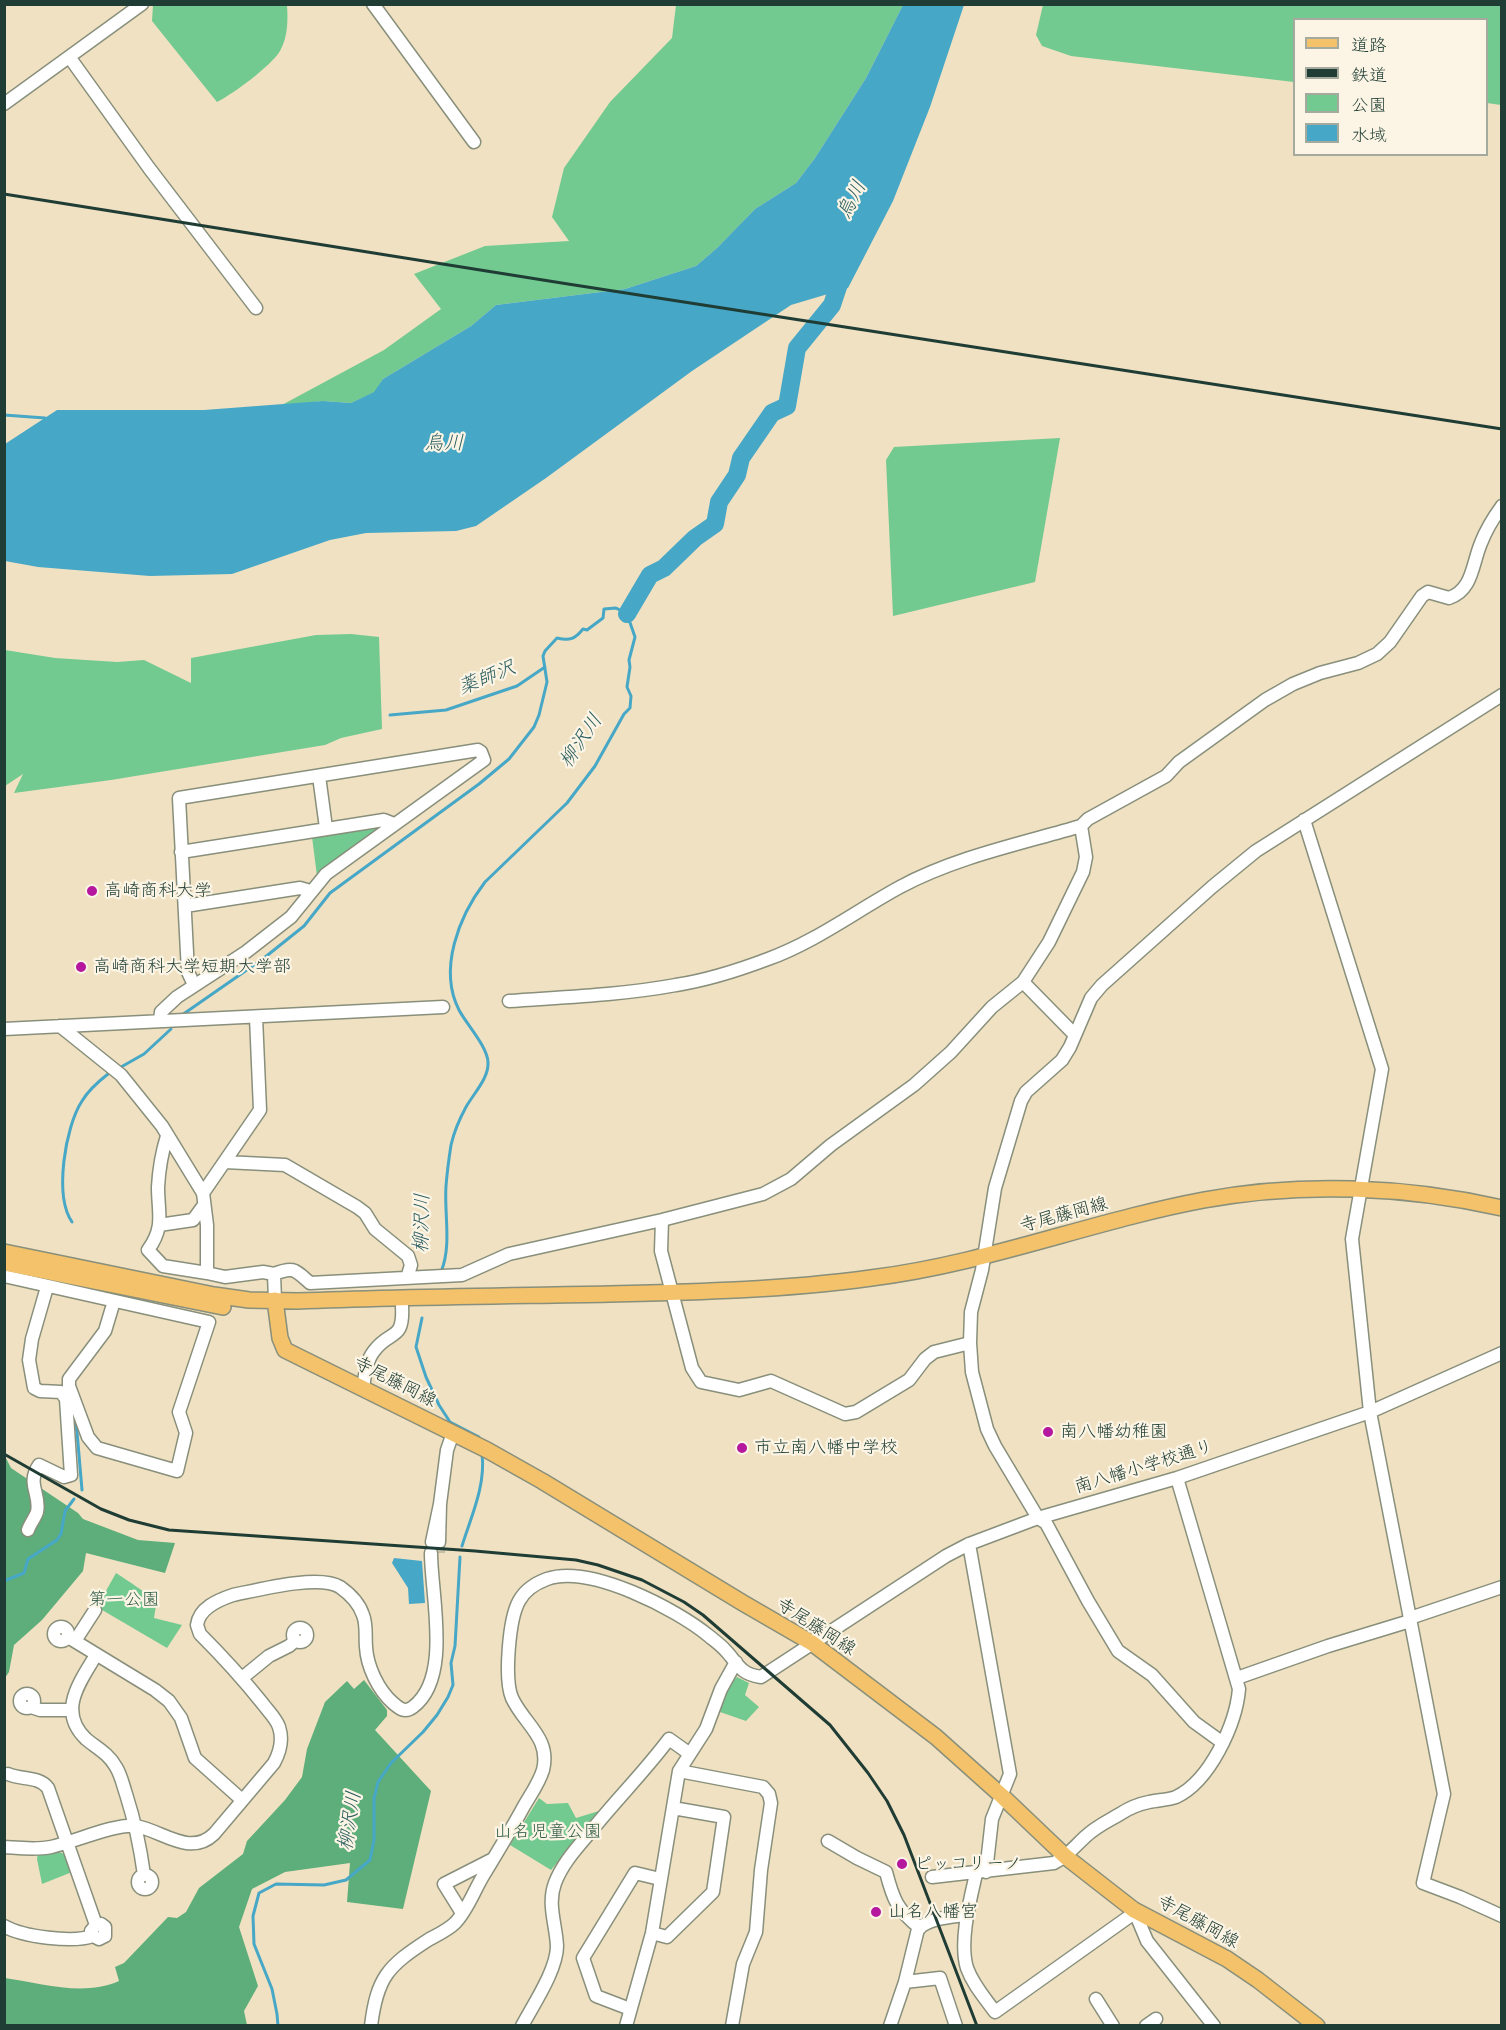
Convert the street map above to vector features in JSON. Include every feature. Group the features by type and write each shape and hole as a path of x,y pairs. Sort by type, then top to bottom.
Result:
{"main road":[{"name":"寺尾藤岡線","path":"4,1263 212,1305 253,1310 275,1305 456,1297 810,1286 875,1278 984,1257 1145,1213 1261,1191 1336,1188 1422,1193 1502,1208"},
{"name":"寺尾藤岡線","path":"4,1252 214,1295 275,1305 402,1306 456,1297"},
{"name":"寺尾藤岡線","path":"275,1305 280,1338 285,1350 453,1433 542,1481 743,1604 812,1643 936,1737 1066,1857 1134,1910 1227,1959 1317,2025"}],"street":[{"path":"4,104 142,4"},
{"path":"374,4 474,142"},
{"path":"70,58 149,168 256,308"},
{"path":"509,1001 651,989 701,980 745,967 771,958 818,935 901,886 965,859 1081,826 1088,819 1166,776 1179,762 1265,700 1293,684 1358,663 1377,654 1390,642 1422,596 1428,592 1449,598 1460,593 1470,578 1480,544 1502,506"},
{"path":"1223,1743 1194,1722 1152,1675 1118,1652 1046,1523 1038,1518 987,1429 972,1372 971,1312 984,1257 995,1188 1021,1101 1026,1092 1062,1060 1091,998 1109,977 1212,887 1256,852 1304,819 1502,695"},
{"path":"160,1020 159,1016 164,1008 194,985 246,952 291,917 326,874 484,760 482,752 477,750 179,798 188,972 194,985"},
{"path":"319,776 327,828"},
{"path":"1304,819 1382,1068 1352,1239 1370,1413 1444,1794 1424,1883 1502,1916"},
{"path":"181,852 384,820 394,824"},
{"path":"167,1136 161,1154 157,1238 148,1250 163,1266 225,1277 263,1272 274,1274 291,1269 298,1270 310,1283 462,1275 509,1254 662,1220 763,1194 791,1179 831,1144 914,1085 951,1052 992,1007 1023,982 1049,942 1083,872 1086,857 1081,826"},
{"path":"184,906 300,888 310,891"},
{"path":"1023,982 1074,1034"},
{"path":"4,1029 443,1007"},
{"path":"159,1225 193,1220 225,1162 260,1110 256,1017"},
{"path":"60,1026 121,1075 167,1136 203,1199 207,1225 207,1273"},
{"path":"225,1162 285,1165 357,1207 364,1213 375,1230 408,1256 411,1265 407,1278"},
{"path":"662,1220 661,1251 693,1368 701,1382 740,1390 771,1381 845,1414 856,1412 909,1380 925,1359 934,1352 970,1343"},
{"path":"274,1274 275,1305"},
{"path":"4,1276 209,1322 178,1412 186,1433 177,1471 97,1448 88,1437 69,1398 61,1392 40,1391 34,1388 29,1360 32,1339 47,1287"},
{"path":"28,1530 37,1512 33,1481 34,1472 39,1465 64,1477 70,1475 69,1379 105,1331 114,1301"},
{"path":"363,1388 368,1361 374,1350 400,1329 403,1322 402,1306"},
{"name":"南八幡小学校通り","path":"736,1662 745,1672 761,1677 946,1556 969,1544 1038,1518 1177,1478 1370,1413 1502,1353"},
{"path":"4,1847 44,1848 124,1826 137,1826 185,1844 202,1843 214,1834 274,1763 279,1753 281,1738 279,1726 272,1715 242,1678 200,1634 197,1626 201,1613 232,1595 326,1581 339,1586 360,1608 366,1625 368,1656 374,1675 390,1700 400,1709 406,1710 413,1707 422,1696 435,1667 437,1646 434,1592 435,1548 447,1450 453,1433"},
{"path":"932,1877 1054,1863 1066,1857 1095,1829 1128,1809 1176,1797 1184,1792 1200,1778 1223,1743 1237,1706 1239,1689 1177,1478"},
{"path":"969,1544 1010,1774 992,1819 981,1873 966,1915 965,1957 975,1984 995,2012 1130,1916 1134,1910"},
{"path":"372,2025 374,2001 387,1973 401,1957 454,1924 538,1782 545,1755 542,1740 517,1707 508,1684 507,1670 514,1614 518,1602 535,1584 560,1576 594,1580 658,1602 682,1615 725,1649 736,1662 706,1729 679,1771 652,1933 626,2025"},
{"path":"1237,1678 1502,1587"},
{"path":"95,1610 71,1639 155,1690 174,1706 181,1718 195,1758 242,1800"},
{"path":"242,1678 269,1656 295,1641"},
{"path":"96,1655 74,1693 72,1710 79,1730 86,1739 111,1758 117,1768 137,1826 144,1875"},
{"path":"31,1707 40,1710 72,1710"},
{"path":"522,2025 553,1963 557,1948 551,1904 554,1884 614,1804 649,1766 669,1739 690,1754"},
{"path":"4,1926 25,1934 85,1939 94,1930 48,1788 44,1783 16,1777 6,1771"},
{"path":"679,1771 763,1787 769,1794 771,1803 761,1870 756,1932 743,1964 732,2025"},
{"path":"652,1933 667,1937 713,1892 724,1817 673,1808"},
{"path":"828,1841 886,1872 897,1906 920,1928"},
{"path":"462,1913 444,1884 494,1858"},
{"path":"630,2009 596,1996 583,1958 635,1873 660,1879"},
{"path":"1134,1910 1147,1941 1214,2025"},
{"path":"920,1928 941,1919 966,1915"},
{"path":"890,2025 920,1928"},
{"path":"905,1982 940,1978 956,2025"},
{"path":"1096,1999 1109,2024"}],"green space":[{"path":"153,5 287,5 286,34 280,51 251,79 217,102 152,21"},
{"path":"676,5 903,5 866,78 815,158 796,183 755,209 696,266 625,289 496,305 471,326 383,379 375,392 351,403 323,401 280,406 384,350 441,309 414,274 485,246 569,241 552,217 564,168 610,102 672,38"},
{"path":"1043,5 1501,5 1501,105 1488,103 1488,18 1293,18 1293,82 1071,56 1042,46 1036,35"},
{"path":"1060,438 1035,582 893,616 886,460 894,447"},
{"path":"351,634 379,637 382,729 341,738 325,745 111,780 14,793 23,774 5,786 5,650 55,658 117,662 144,660 191,683 191,658 316,635"},
{"path":"376,827 377,830 317,876 312,837"},
{"path":"4,1454 11,1468 78,1513 83,1519 138,1540 175,1543 165,1573 86,1553 83,1571 42,1620 14,1645 9,1672 5,1678"},
{"name":"第一公園","path":"116,1573 157,1599 154,1618 182,1625 167,1648 97,1607"},
{"path":"737,1677 749,1683 745,1695 759,1707 746,1721 720,1712 728,1685"},
{"path":"364,1680 387,1710 387,1716 375,1730 431,1791 403,1909 347,1902 350,1863 285,1872 252,1889 239,1927 258,1986 244,2011 247,2025 5,2025 5,1978 77,1988 105,1986 119,1981 115,1967 124,1963 168,1917 177,1918 186,1912 199,1888 243,1854 247,1841 285,1800 302,1777 307,1749 325,1702 347,1681 354,1689"},
{"name":"山名児童公園","path":"539,1798 547,1804 568,1803 576,1818 599,1811 551,1870 510,1845"},
{"path":"57,1851 66,1855 72,1872 42,1884 38,1853"}],"water":[{"name":"烏川","path":"903,5 964,5 930,107 893,201 848,288 791,305 692,371 546,478 476,526 456,531 366,533 330,540 232,574 150,576 38,567 5,561 5,444 57,410 204,410 323,401 351,403 374,392 383,379 471,326 496,305 625,289 696,266 755,209 796,183 815,158 866,78"},
{"path":"394,1558 422,1561 425,1603 409,1604 408,1588 392,1563"}],"waterway":[{"name":"柳沢川","path":"627,614 650,575 664,568 695,538 715,524 719,502 737,475 741,458 772,413 787,406 797,348 832,305 844,269"},
{"path":"4,415 45,418"},
{"name":"柳沢川","path":"182,1015 264,958 304,926 330,893 479,784 509,759 534,727 539,715 547,682 543,656 557,638 572,638 583,629 587,630 603,618 604,609 616,608 627,614 635,637 629,660 627,687 631,696 630,708 624,714 595,766 567,803 485,882 467,911 454,943 451,960 453,994 459,1010 484,1049 488,1068 484,1080 464,1111 451,1145 446,1186 446,1251 441,1272"},
{"name":"薬師沢","path":"390,715 446,710 517,686 545,667"},
{"path":"121,1067 144,1054 171,1029"},
{"path":"72,1222 64,1196 63,1179 71,1127 82,1101 108,1074"},
{"name":"柳沢川","path":"422,1318 416,1347 439,1405 450,1422 479,1437 480,1442"},
{"path":"74,1414 82,1490"},
{"name":"柳沢川","path":"462,1546 480,1489 482,1454"},
{"path":"4,1581 24,1573 28,1559 57,1540 61,1534 65,1511 74,1499"},
{"name":"柳沢川","path":"278,2026 272,1989 254,1944 253,1916 259,1893 276,1884 324,1885 346,1880 370,1860 374,1840 374,1799 378,1782 391,1763 437,1715 453,1685 451,1663 455,1646 460,1557"}],"tunnel":[{"path":"439,1542 439,1553"}],"railway":[{"path":"4,194 1502,429"},
{"path":"4,1454 101,1509 129,1520 169,1530 576,1560 642,1580 684,1602 703,1615 830,1725 868,1773 887,1801 904,1835 977,2026"}],"place":[{"name":"高崎商科大学","path":"92,891"},
{"name":"高崎商科大学短期大学部","path":"81,967"},
{"name":"南八幡幼稚園","path":"1048,1432"},
{"name":"市立南八幡中学校","path":"742,1448"},
{"name":"ピッコリーノ","path":"902,1864"},
{"name":"山名八幡宮","path":"876,1912"}]}
